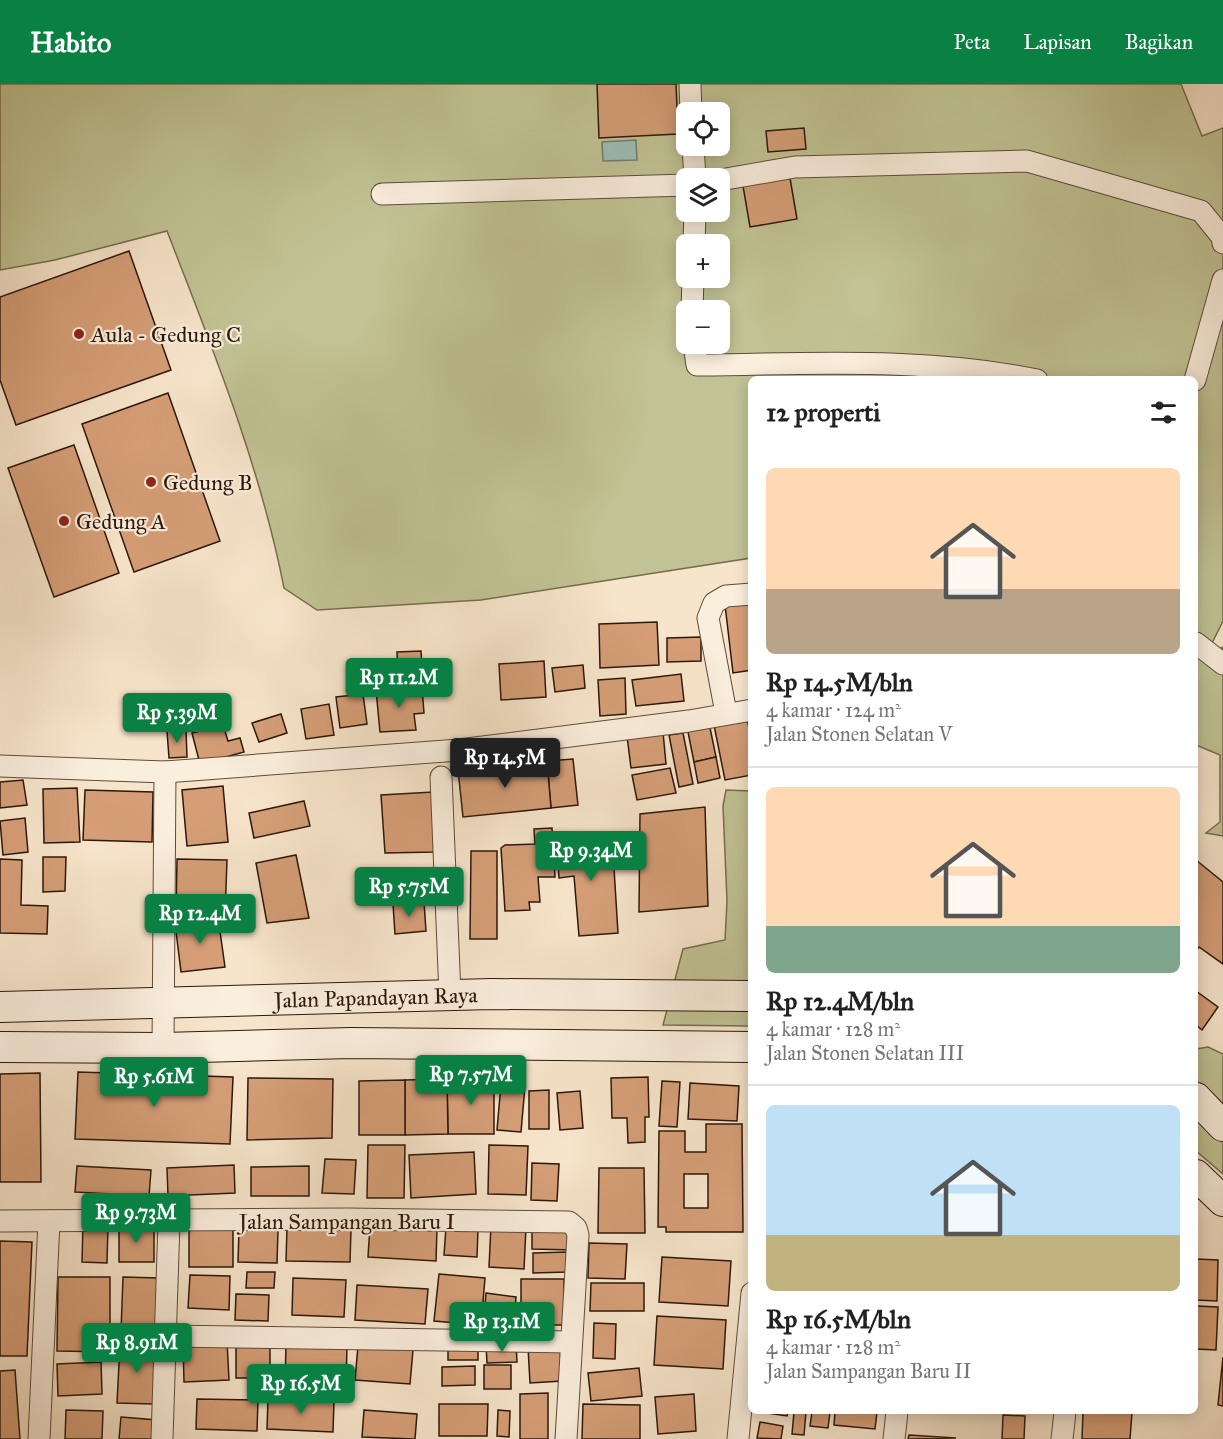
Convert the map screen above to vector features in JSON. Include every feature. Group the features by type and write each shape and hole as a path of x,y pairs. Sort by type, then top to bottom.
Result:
{"main road":[{"name":"Jalan Papandayan Raya","path":"0,1007 450,995 748,996"},
{"path":"320,1044 324,998"},
{"name":"Jalan Papandayan Raya","path":"0,1047 163,1048 320,1044 748,1047"},
{"path":"1198,1100 1223,1126"},
{"path":"1198,1177 1223,1201"}],"street":[{"path":"690,84 691,102"},
{"path":"730,178 795,167 1027,161 1201,211 1222,237 1223,243"},
{"path":"382,194 676,185"},
{"path":"1197,376 1223,280"},
{"path":"695,354 696,365 918,363 969,368 1014,376"},
{"path":"726,713 708,618 714,603 726,596 748,594"},
{"path":"1198,645 1223,664"},
{"path":"0,766 165,772 459,750 689,721 748,710"},
{"path":"163,1048 165,772"},
{"path":"441,777 450,995"},
{"name":"Jalan Sampangan Baru I","path":"0,1221 550,1220 569,1222 576,1228 578,1235 570,1342"},
{"path":"39,1439 49,1221"},
{"path":"162,1439 170,1221"},
{"path":"738,1439 748,1335"},
{"path":"166,1336 570,1342 566,1439"},
{"path":"894,1439 897,1414"},
{"path":"1062,1439 1065,1414"}],"green space":[{"path":"0,84 1181,84 1202,136 1223,128 1223,621 1211,645 1198,638 1198,376 748,376 748,558 481,600 317,610 284,588 274,542 248,452 167,231 55,260 0,270"},
{"path":"1223,647 1223,836 1206,833 1220,822 1220,755 1198,746 1198,658"},
{"path":"726,790 748,791 748,1026 663,1025 683,949 725,940 727,901 723,806"},
{"path":"1208,1047 1223,1054 1223,1174 1198,1153 1198,1049"}],"water":[{"path":"636,140 637,160 603,161 602,142"}],"building":[{"path":"597,84 676,84 676,134 599,138"},
{"path":"804,128 806,149 768,152 766,131"},
{"path":"790,178 797,219 750,227 743,186"},
{"name":"Aula - Gedung C","path":"129,251 171,370 16,425 0,380 0,297"},
{"name":"Gedung B","path":"168,393 220,541 134,572 82,424"},
{"name":"Gedung A","path":"74,445 119,573 54,597 8,468"},
{"path":"748,602 748,671 733,673 725,605"},
{"path":"657,622 659,665 600,668 599,624"},
{"path":"701,637 701,661 667,662 667,638"},
{"path":"421,651 423,681 398,682 397,652"},
{"path":"544,661 546,697 501,700 499,664"},
{"path":"583,665 585,688 555,692 552,668"},
{"path":"681,674 684,701 636,706 632,680"},
{"path":"625,678 626,714 600,716 598,680"},
{"path":"422,687 424,713 414,714 416,730 380,732 376,690"},
{"path":"363,694 367,724 340,728 336,697"},
{"path":"329,704 334,735 306,739 301,709"},
{"path":"281,714 287,733 259,742 252,723"},
{"path":"747,719 748,776 725,780 714,725"},
{"path":"709,723 716,757 694,762 687,727"},
{"path":"223,725 228,741 240,738 244,752 200,764 192,733"},
{"path":"186,730 187,757 169,758 167,731"},
{"path":"663,732 666,764 631,768 627,736"},
{"path":"683,733 693,784 679,787 669,735"},
{"path":"716,757 720,778 698,783 694,762"},
{"path":"573,759 578,805 551,808 547,761"},
{"path":"547,761 551,808 463,817 458,770"},
{"path":"670,768 676,793 637,800 632,775"},
{"path":"23,780 27,805 0,808 0,782"},
{"path":"223,786 228,842 187,846 182,790"},
{"path":"77,788 80,842 44,843 43,789"},
{"path":"85,790 153,792 152,842 83,840"},
{"path":"433,792 434,852 385,853 381,795"},
{"path":"304,801 310,826 254,838 249,813"},
{"path":"705,807 708,906 639,912 640,814"},
{"path":"25,818 28,852 3,855 0,821"},
{"path":"552,828 555,877 538,877 540,902 529,902 530,910 505,911 501,848 505,845 535,844 534,829"},
{"path":"575,836 575,839 612,836 618,933 579,936 574,876 559,878 556,837"},
{"path":"471,851 497,851 497,939 470,939"},
{"path":"296,855 309,918 267,923 256,863"},
{"path":"43,857 66,857 65,891 43,892"},
{"path":"0,859 22,860 21,905 48,906 47,934 0,933"},
{"path":"177,859 227,860 225,916 176,915"},
{"path":"1198,862 1223,882 1223,964 1199,947"},
{"path":"424,902 426,931 395,934 393,904"},
{"path":"218,917 225,967 181,972 175,923"},
{"path":"1198,992 1218,1007 1202,1030 1198,1027"},
{"path":"78,1072 233,1077 230,1144 75,1139"},
{"path":"40,1073 41,1182 0,1182 0,1074"},
{"path":"648,1077 649,1117 645,1117 645,1142 628,1143 627,1118 612,1118 611,1078"},
{"path":"248,1078 333,1079 332,1138 247,1140"},
{"path":"447,1079 494,1079 494,1134 448,1134"},
{"path":"447,1079 448,1134 405,1135 405,1080"},
{"path":"405,1080 405,1135 359,1135 359,1081"},
{"path":"662,1081 680,1082 677,1127 659,1126"},
{"path":"690,1083 739,1086 737,1121 688,1119"},
{"path":"501,1084 525,1086 521,1132 497,1130"},
{"path":"549,1090 549,1129 529,1129 529,1091"},
{"path":"580,1091 583,1128 560,1130 557,1093"},
{"path":"706,1124 742,1124 743,1232 666,1232 666,1227 658,1227 659,1131 685,1131 685,1152 706,1152","holes":["684,1174 708,1174 708,1208 684,1208"]},
{"path":"368,1145 405,1145 404,1198 367,1198"},
{"path":"489,1145 528,1146 526,1195 488,1194"},
{"path":"474,1152 476,1194 411,1198 409,1155"},
{"path":"325,1159 356,1160 354,1194 322,1193"},
{"path":"532,1163 559,1164 557,1201 531,1200"},
{"path":"234,1165 235,1193 168,1196 167,1168"},
{"path":"77,1166 151,1170 149,1196 75,1192"},
{"path":"309,1166 309,1196 251,1196 251,1167"},
{"path":"599,1168 644,1168 645,1233 598,1233"},
{"path":"83,1224 108,1225 107,1263 82,1262"},
{"path":"233,1225 233,1267 189,1267 189,1226"},
{"path":"370,1225 437,1228 436,1261 368,1257"},
{"path":"119,1226 154,1227 154,1262 119,1262"},
{"path":"491,1226 526,1227 524,1269 489,1267"},
{"path":"446,1227 478,1229 477,1257 444,1255"},
{"path":"287,1228 351,1230 350,1262 286,1261"},
{"path":"532,1229 573,1230 573,1250 532,1249"},
{"path":"239,1230 278,1230 277,1263 238,1262"},
{"path":"0,1241 32,1242 27,1356 0,1356"},
{"path":"589,1243 627,1244 625,1279 588,1278"},
{"path":"567,1252 567,1272 533,1273 533,1253"},
{"path":"662,1257 731,1261 728,1306 659,1302"},
{"path":"1198,1259 1218,1260 1217,1301 1198,1300"},
{"path":"247,1272 275,1272 274,1288 246,1288"},
{"path":"439,1274 485,1278 481,1325 434,1321"},
{"path":"190,1275 230,1276 229,1310 188,1308"},
{"path":"58,1277 110,1277 110,1352 57,1351"},
{"path":"123,1277 159,1278 158,1332 121,1331"},
{"path":"293,1278 346,1280 344,1317 292,1315"},
{"path":"521,1279 564,1279 564,1325 521,1325"},
{"path":"591,1283 644,1283 644,1311 590,1311"},
{"path":"357,1285 428,1289 425,1324 355,1320"},
{"path":"486,1293 516,1297 513,1329 483,1326"},
{"path":"236,1294 269,1295 268,1321 235,1320"},
{"path":"1198,1306 1218,1307 1216,1350 1198,1349"},
{"path":"657,1316 726,1320 723,1369 654,1365"},
{"path":"594,1323 616,1324 615,1359 593,1358"},
{"path":"227,1341 229,1380 184,1382 183,1343"},
{"path":"448,1342 478,1342 478,1360 448,1360"},
{"path":"236,1343 270,1343 270,1378 236,1378"},
{"path":"516,1343 517,1362 487,1363 486,1345"},
{"path":"120,1344 158,1346 154,1404 117,1403"},
{"path":"286,1344 347,1345 346,1388 285,1387"},
{"path":"358,1346 413,1350 410,1384 355,1380"},
{"path":"560,1346 562,1381 530,1383 528,1347"},
{"path":"1223,1357 1223,1406 1218,1405"},
{"path":"101,1362 102,1394 58,1396 57,1364"},
{"path":"484,1365 511,1365 511,1389 484,1389"},
{"path":"475,1366 475,1385 442,1386 442,1367"},
{"path":"639,1368 642,1396 591,1401 588,1373"},
{"path":"15,1370 20,1439 0,1439 0,1371"},
{"path":"548,1393 548,1439 520,1439 520,1394"},
{"path":"694,1394 696,1431 658,1434 655,1397"},
{"path":"197,1399 258,1400 257,1431 196,1429"},
{"path":"268,1399 334,1401 333,1432 267,1429"},
{"path":"439,1404 488,1404 487,1436 439,1436"},
{"path":"583,1404 640,1405 640,1439 582,1439"},
{"path":"66,1410 103,1411 102,1439 65,1439"},
{"path":"364,1410 417,1414 415,1439 362,1437"},
{"path":"498,1410 510,1411 509,1437 497,1436"},
{"path":"794,1414 806,1414 804,1435 792,1434"},
{"path":"812,1414 830,1414 828,1428 810,1426"},
{"path":"835,1414 877,1414 875,1429 834,1425"},
{"path":"1083,1414 1132,1414 1130,1439 1082,1439"},
{"path":"1003,1415 1025,1416 1024,1439 1002,1439"},
{"path":"121,1417 157,1420 155,1439 119,1439"},
{"path":"760,1422 783,1426 781,1439 757,1438"},
{"path":"909,1435 956,1438 908,1439"}],"place":[{"name":"Aula - Gedung C","path":"79,334"},
{"name":"Gedung B","path":"151,482"},
{"name":"Gedung A","path":"64,521"}]}
